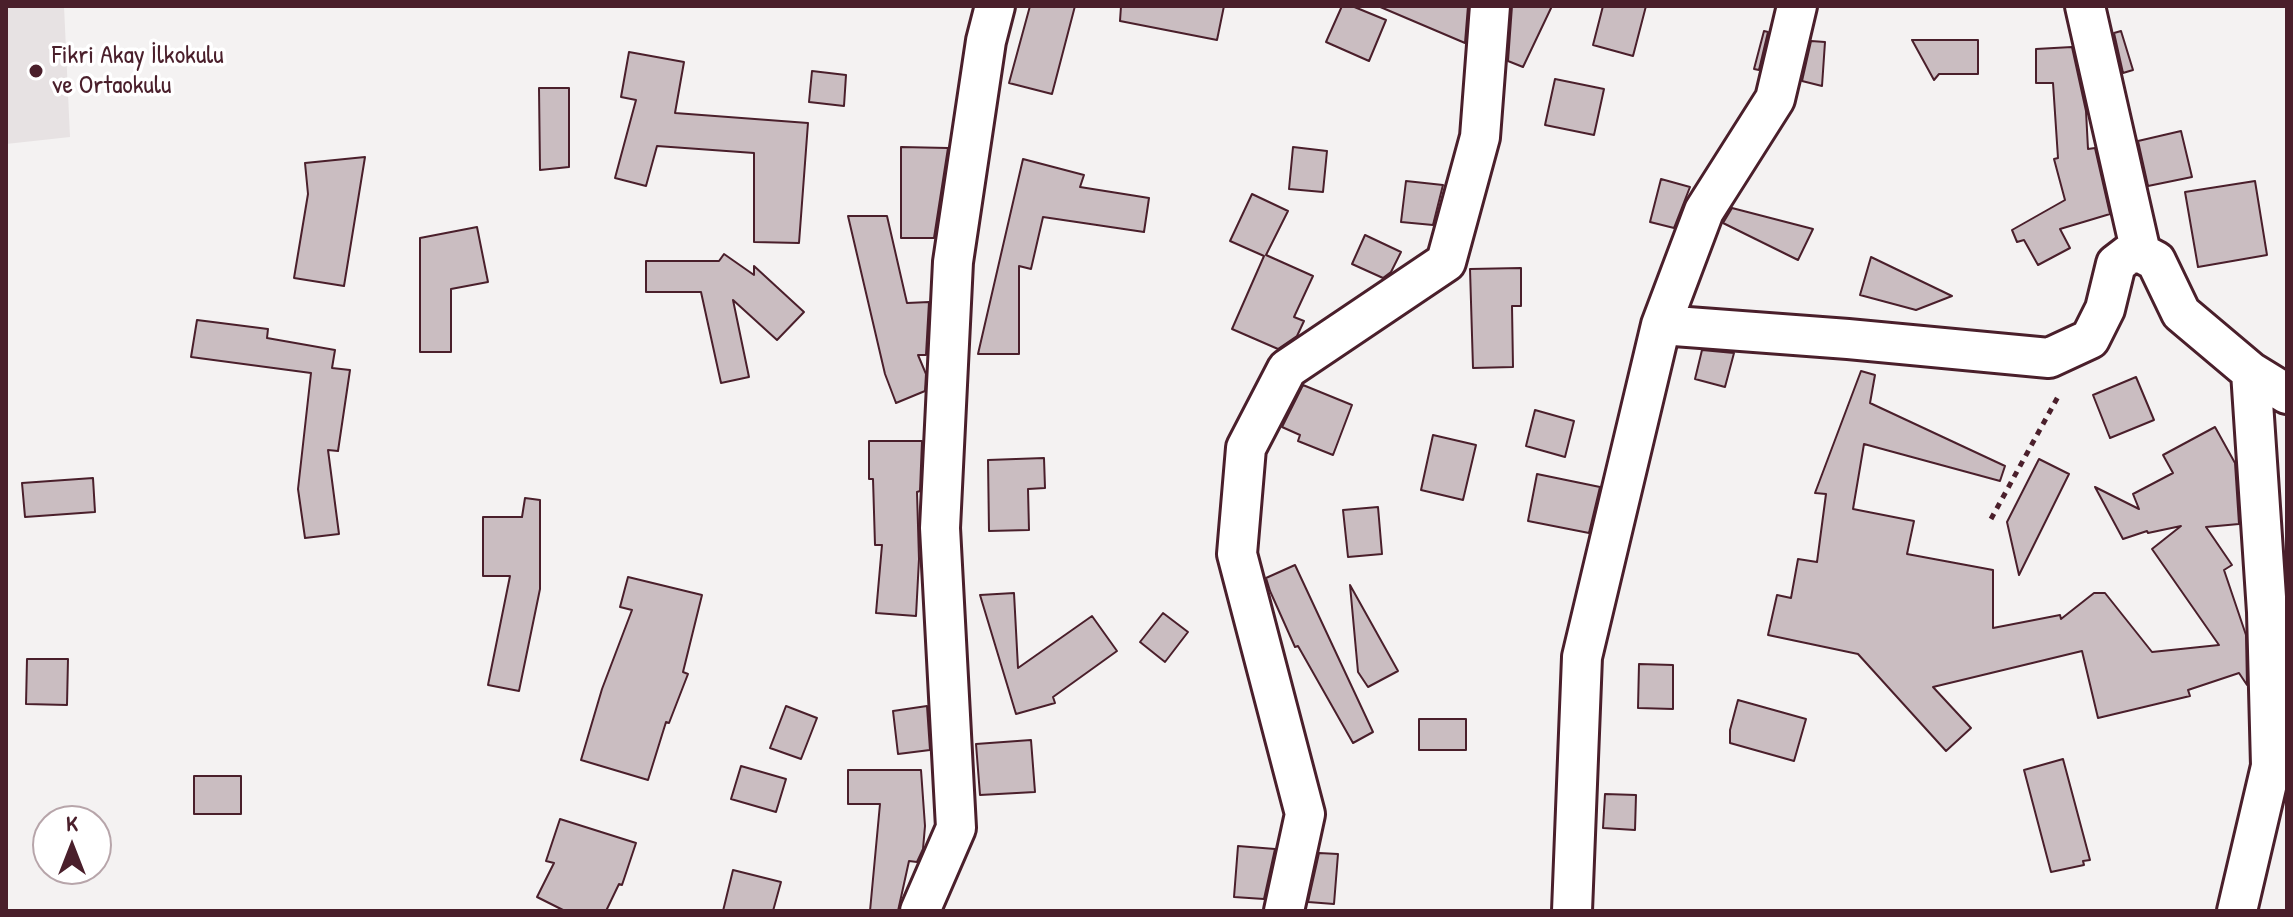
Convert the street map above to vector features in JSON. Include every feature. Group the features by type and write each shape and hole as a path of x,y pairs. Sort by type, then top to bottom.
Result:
{"street":[{"path":"920,911 956,828 940,528 952,278 986,41 995,6"},
{"path":"1284,911 1305,814 1237,554 1246,448 1287,369 1446,262 1480,137 1490,6"},
{"path":"1572,911 1582,657 1661,325 1704,211 1775,99 1797,6"},
{"path":"2085,6 2141,253"},
{"path":"1661,325 2049,358 2090,339 2105,309 2116,264 2129,254 2141,253 2156,261 2181,313 2251,372 2287,394"},
{"path":"2237,911 2277,775 2271,766 2267,612 2251,372"}],"path":[{"path":"1991,519 2090,339"}],"shaded area":[{"name":"Fikri Akay İlkokulu ve Ortaokulu","path":"6,6 64,6 70,137 6,144"}],"building":[{"path":"1030,6 1075,6 1052,94 1009,83"},
{"path":"1121,6 1224,6 1217,40 1120,21"},
{"path":"1342,6 1352,6 1386,20 1369,61 1326,42"},
{"path":"1378,6 1468,6 1465,43"},
{"path":"1512,6 1552,6 1523,67 1508,61"},
{"path":"1603,6 1646,6 1633,56 1593,45"},
{"path":"1764,31 1768,32 1759,70 1754,69"},
{"path":"2121,31 2133,70 2123,73 2114,33"},
{"path":"1912,40 1978,40 1978,74 1939,74 1934,80"},
{"path":"1811,41 1825,42 1822,86 1802,81"},
{"path":"2072,47 2086,111 2088,149 2095,148 2110,214 2060,229 2070,248 2038,265 2024,240 2017,242 2012,230 2065,200 2054,159 2058,158 2053,83 2036,83 2036,49"},
{"path":"629,52 684,62 675,113 808,123 799,243 754,242 754,153 657,146 646,186 615,178 636,100 621,97"},
{"path":"812,71 846,75 844,106 809,102"},
{"path":"1555,79 1604,89 1594,135 1545,125"},
{"path":"539,88 569,88 569,167 540,170"},
{"path":"2181,131 2192,177 2148,186 2138,141"},
{"path":"901,147 948,148 934,238 901,238"},
{"path":"1293,147 1327,151 1323,192 1289,189"},
{"path":"365,157 344,286 294,278 308,194 305,163"},
{"path":"1023,159 1084,175 1080,187 1149,198 1144,232 1043,217 1031,269 1019,266 1019,354 978,354"},
{"path":"1661,179 1690,187 1674,228 1650,222"},
{"path":"1406,181 1443,185 1433,225 1401,222"},
{"path":"2255,181 2267,255 2198,267 2185,192"},
{"path":"1252,194 1288,211 1266,255 1313,276 1294,317 1304,321 1297,336 1278,349 1232,329 1264,256 1230,241"},
{"path":"1732,208 1813,229 1798,260 1723,223"},
{"path":"848,216 887,216 907,303 929,302 926,355 918,355 926,374 925,391 896,403 885,374"},
{"path":"477,227 488,282 451,289 451,352 420,352 420,238"},
{"path":"1365,235 1401,252 1391,272 1383,278 1352,264"},
{"path":"724,254 754,275 754,266 804,312 777,340 733,300 749,377 721,383 701,292 646,292 646,261 719,261"},
{"path":"1871,257 1952,296 1916,310 1860,295"},
{"path":"1521,268 1521,306 1512,306 1513,367 1473,368 1470,269"},
{"path":"197,320 268,329 267,338 335,350 332,368 350,370 338,451 328,450 339,534 305,538 298,489 311,373 191,357"},
{"path":"1702,350 1734,353 1725,387 1695,379"},
{"path":"1861,371 1875,375 1870,403 2005,466 2000,481 1864,444 1853,509 1914,521 1907,554 1993,570 1993,628 2060,615 2061,619 2094,593 2105,593 2152,652 2219,645 2152,549 2181,526 2147,531 2123,539 2095,487 2139,509 2133,494 2173,473 2163,455 2215,427 2235,463 2239,524 2206,527 2232,565 2224,570 2246,635 2247,685 2239,673 2188,690 2190,696 2098,718 2082,651 1933,687 1971,728 1946,751 1858,654 1768,635 1777,595 1791,598 1798,559 1817,562 1826,494 1815,493"},
{"path":"2136,377 2154,420 2110,438 2093,395"},
{"path":"1303,385 1352,405 1333,455 1298,441 1300,435 1282,427"},
{"path":"1535,410 1574,421 1565,457 1526,446"},
{"path":"1433,435 1476,445 1463,500 1421,490"},
{"path":"869,441 922,441 920,491 917,492 919,559 916,616 876,613 882,545 875,545"},
{"path":"1044,458 1045,488 1028,489 1029,530 989,531 988,460"},
{"path":"2039,459 2069,474 2019,575 2007,522"},
{"path":"1537,474 1600,487 1589,533 1528,521"},
{"path":"93,478 95,512 25,517 22,483"},
{"path":"525,498 540,500 540,589 519,691 488,685 510,576 483,576 483,517 522,517"},
{"path":"1378,507 1382,554 1348,557 1343,510"},
{"path":"1295,565 1373,732 1353,743 1298,646 1295,647 1270,591 1266,578"},
{"path":"628,577 702,595 683,672 688,674 669,723 666,722 648,780 581,760 602,689 632,610 620,607"},
{"path":"1350,585 1398,671 1368,687 1358,672"},
{"path":"1014,593 1018,668 1092,616 1117,651 1053,697 1055,703 1016,714 980,595"},
{"path":"1163,613 1188,632 1165,662 1140,642"},
{"path":"27,659 68,659 67,705 26,704"},
{"path":"1639,664 1673,665 1673,709 1638,708"},
{"path":"1738,700 1806,719 1794,761 1730,743"},
{"path":"786,706 817,718 801,759 770,748"},
{"path":"927,706 930,750 898,754 893,711"},
{"path":"1419,719 1466,719 1466,750 1419,750"},
{"path":"1031,740 1035,792 980,795 976,744"},
{"path":"2063,759 2090,860 2083,861 2084,865 2051,872 2024,770"},
{"path":"741,766 786,779 776,812 731,799"},
{"path":"848,770 921,770 925,826 923,849 917,862 909,861 898,911 870,911 880,804 848,804"},
{"path":"194,776 241,776 241,814 194,814"},
{"path":"1605,794 1636,795 1635,830 1603,828"},
{"path":"560,819 636,843 622,885 619,884 606,911 565,911 537,897 554,863 546,861"},
{"path":"1238,846 1275,849 1264,899 1234,897"},
{"path":"1319,853 1338,854 1334,904 1308,902"},
{"path":"733,870 781,882 773,911 723,911"}],"place":[{"name":"Fikri Akay İlkokulu ve Ortaokulu","path":"36,71"}]}
